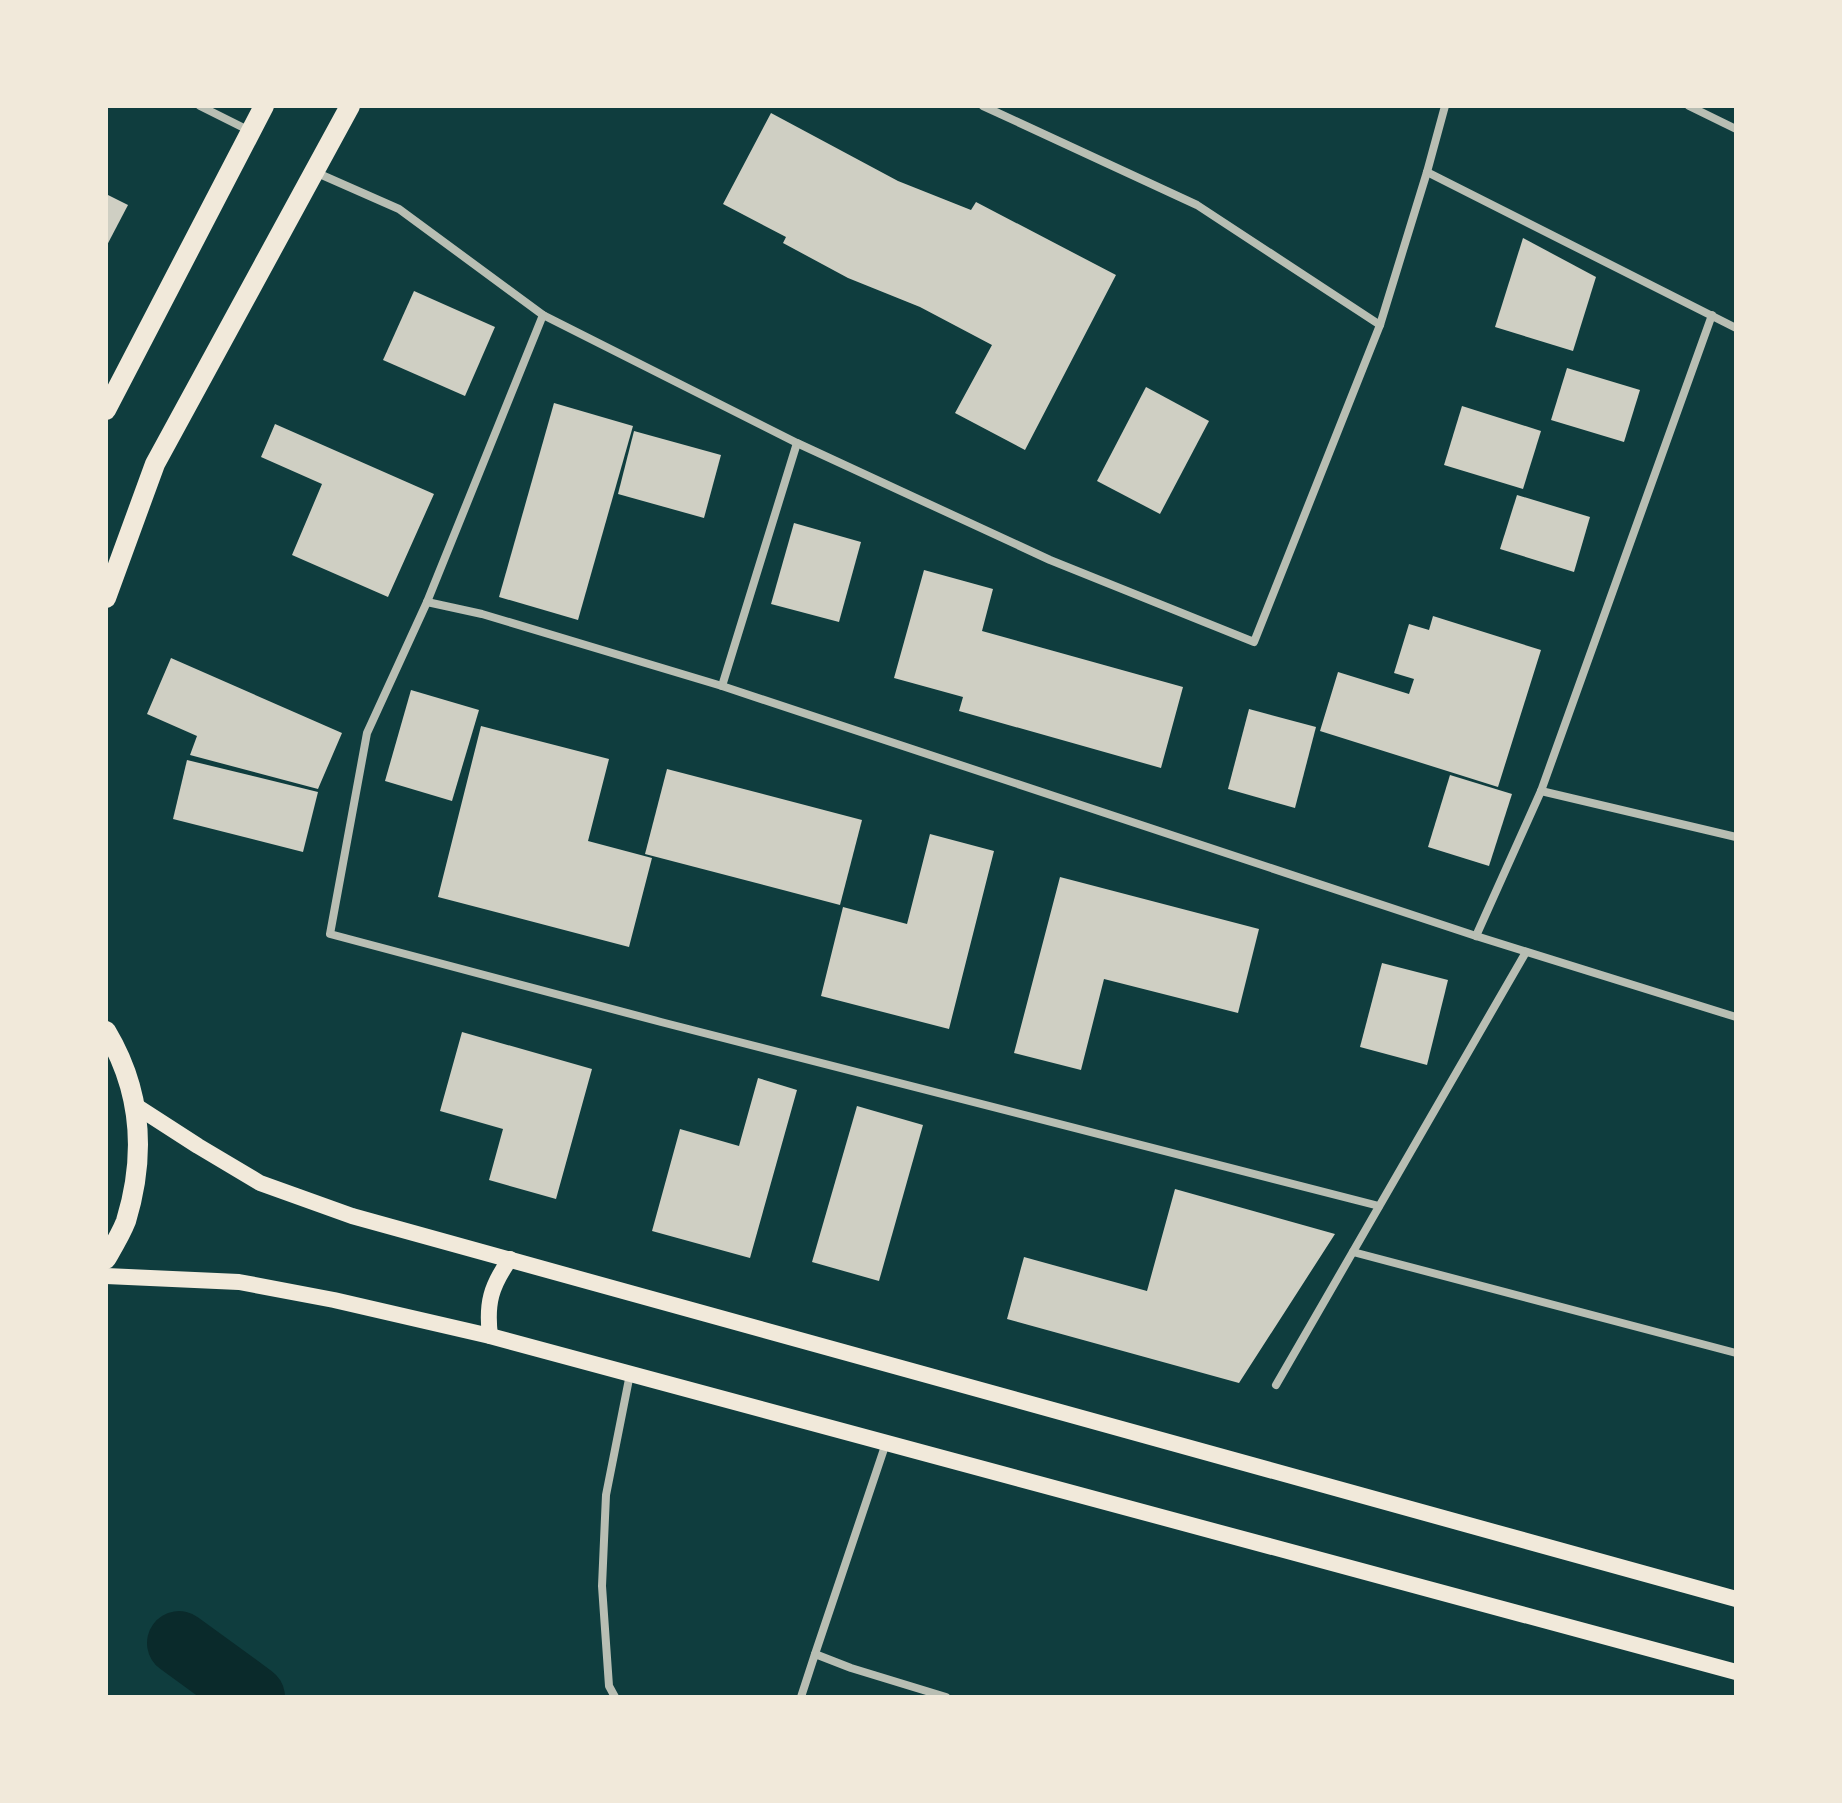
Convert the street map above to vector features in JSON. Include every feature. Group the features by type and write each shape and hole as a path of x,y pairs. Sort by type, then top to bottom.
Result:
{"main road":[{"path":"106,410 264,106"},
{"path":"106,598 155,464 350,106"},
{"path":"106,1031 120,1054 136,1106 139,1166 125,1223 106,1259"},
{"path":"136,1106 260,1183 352,1216 1736,1599"},
{"path":"490,1336 487,1315 490,1295 510,1259"},
{"path":"106,1276 239,1282 490,1336 1736,1672"}],"street":[{"path":"200,106 251,131"},
{"path":"983,106 1197,205 1380,325"},
{"path":"315,172 399,209 543,315 797,443 1050,560 1254,642 1380,325 1445,106"},
{"path":"1689,106 1736,129"},
{"path":"1427,172 1736,328"},
{"path":"543,315 427,602 367,733 330,934 1379,1206"},
{"path":"1476,936 1541,791 1712,315"},
{"path":"722,686 797,443"},
{"path":"427,602 482,614 722,686 1476,936 1736,1017"},
{"path":"1541,791 1736,837"},
{"path":"1276,1385 1526,952"},
{"path":"1353,1252 1736,1353"},
{"path":"615,1697 609,1686 602,1586 606,1495 630,1374"},
{"path":"801,1697 886,1443"},
{"path":"815,1654 946,1697"}],"building":[{"path":"771,113 898,181 971,210 976,202 1116,275 1025,450 955,413 992,345 920,307 848,278 783,243 786,237 723,204"},
{"path":"106,194 128,205 106,247"},
{"path":"1523,238 1596,277 1573,351 1495,327"},
{"path":"414,291 495,327 465,396 383,360"},
{"path":"1567,368 1640,390 1624,442 1551,420"},
{"path":"1146,387 1209,421 1160,514 1097,481"},
{"path":"554,403 633,426 578,620 499,597"},
{"path":"1462,406 1541,431 1523,489 1444,465"},
{"path":"275,424 434,494 388,597 292,555 322,484 261,457"},
{"path":"634,431 721,455 704,518 618,494"},
{"path":"1517,495 1590,517 1574,572 1500,549"},
{"path":"794,523 861,542 839,622 771,604"},
{"path":"924,570 993,589 982,631 1183,687 1161,768 959,711 963,697 894,678"},
{"path":"1433,616 1541,650 1498,787 1320,731 1338,672 1409,694 1414,679 1394,673 1409,624 1429,630"},
{"path":"171,658 342,733 318,789 190,755 197,736 147,714"},
{"path":"411,690 479,710 452,801 385,781"},
{"path":"1249,709 1316,727 1295,808 1228,789"},
{"path":"481,726 609,759 588,841 652,858 629,947 438,897"},
{"path":"187,760 318,792 303,852 173,819"},
{"path":"667,769 862,820 840,905 645,854"},
{"path":"1450,775 1512,794 1489,866 1428,847"},
{"path":"930,834 994,851 949,1029 821,996 843,907 907,924"},
{"path":"1060,877 1259,929 1238,1013 1104,979 1081,1070 1014,1053"},
{"path":"1382,963 1448,980 1427,1065 1360,1047"},
{"path":"462,1032 592,1069 556,1199 489,1180 503,1129 440,1111"},
{"path":"758,1078 797,1090 750,1258 652,1231 680,1129 739,1146"},
{"path":"857,1106 923,1125 879,1281 812,1262"},
{"path":"1175,1189 1335,1234 1239,1383 1007,1319 1024,1257 1147,1291"}],"waterway":[{"path":"179,1643 253,1697"}]}
